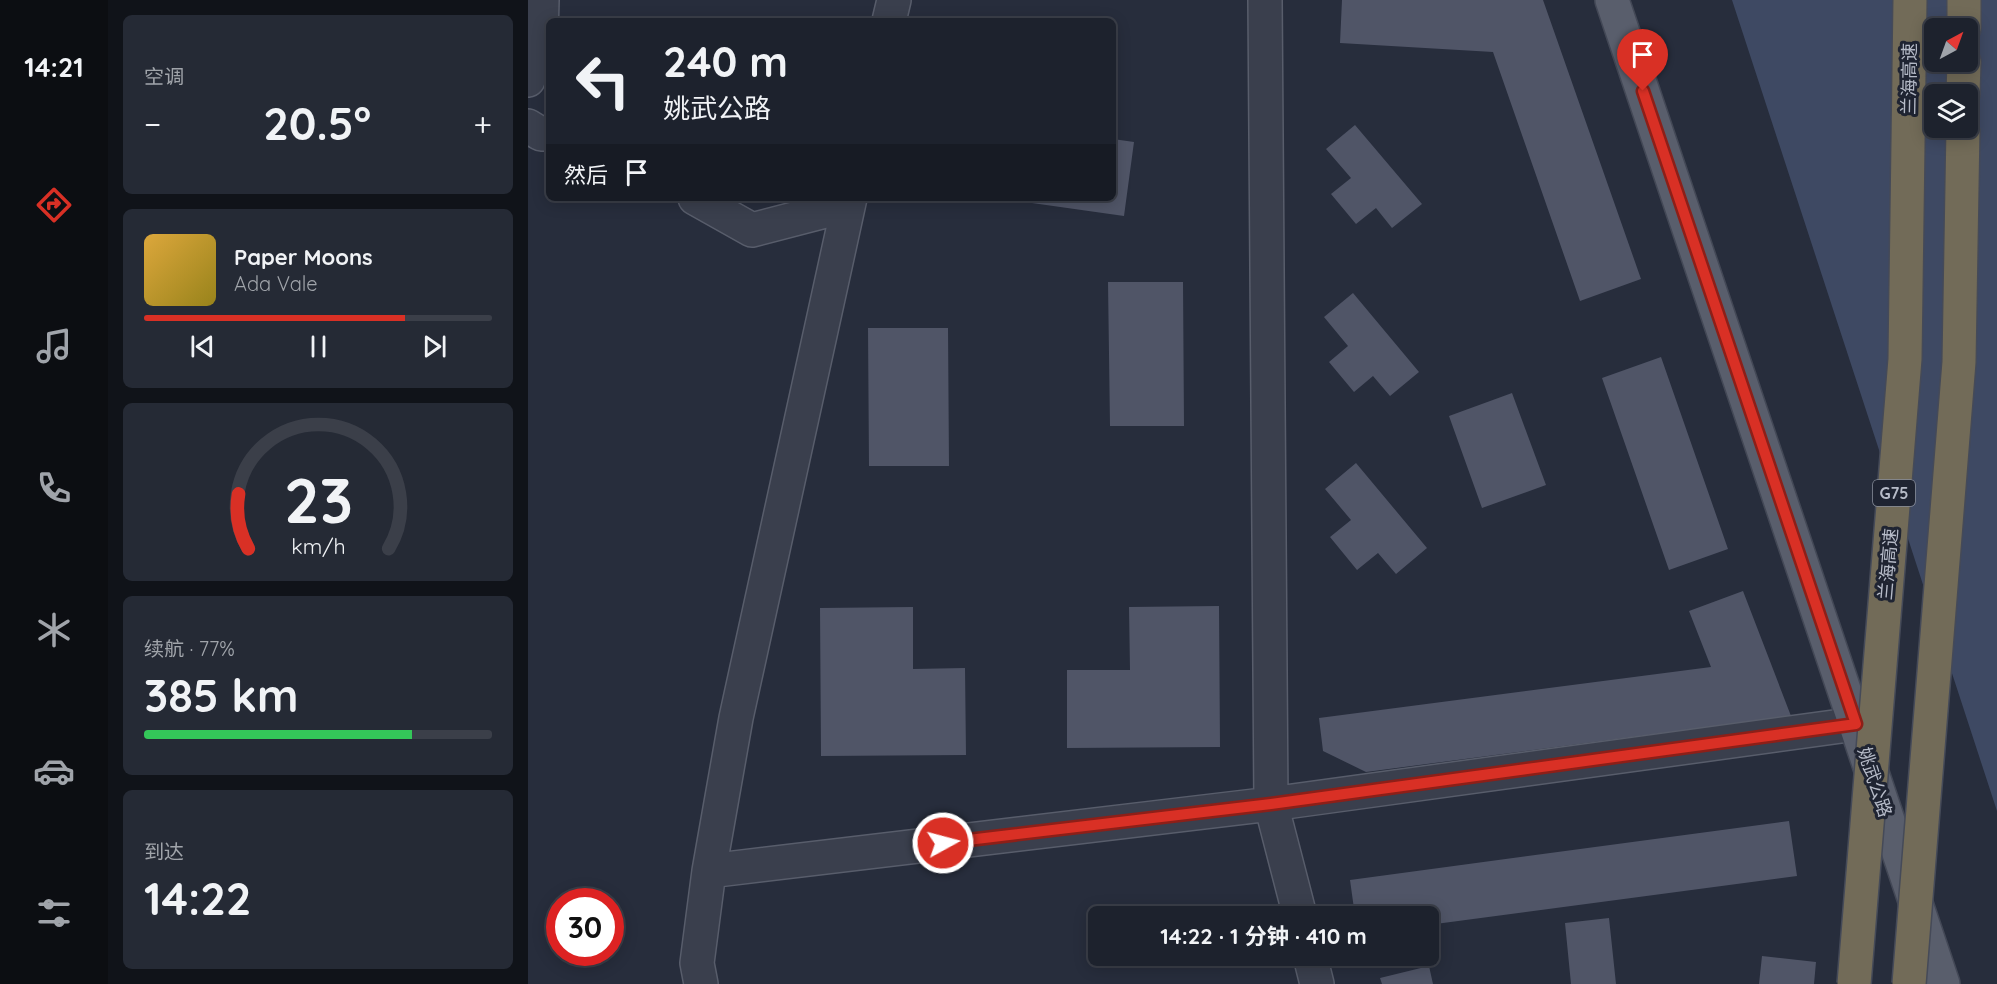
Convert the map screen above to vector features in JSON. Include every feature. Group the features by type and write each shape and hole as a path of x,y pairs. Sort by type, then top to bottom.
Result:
{"highway":[{"name":"兰海高速","path":"1854,984 1905,359 1910,0"},
{"path":"1964,0 1964,18"},
{"path":"1909,984 1959,362 1963,138"}],"main road":[{"name":"姚武公路","path":"1612,0 1943,984"}],"street":[{"path":"528,80 542,38 542,0"},
{"path":"890,18 894,0"},
{"path":"1266,0 1271,804 1297,906"},
{"path":"528,126 546,134"},
{"path":"699,201 752,230 849,201 736,718 709,870 698,963 701,984"},
{"path":"709,870 1271,804 1856,724"},
{"path":"1312,966 1317,984"}],"water":[{"path":"1732,0 1997,0 1997,811"}],"building":[{"path":"1342,0 1543,0 1641,279 1580,301 1493,52 1340,43"},
{"path":"1355,125 1422,204 1392,228 1376,208 1356,224 1331,194 1351,178 1326,149"},
{"path":"1116,139 1134,142 1124,216 1017,201 1116,201"},
{"path":"1108,282 1183,282 1184,426 1110,426"},
{"path":"1353,293 1419,372 1390,396 1373,376 1354,392 1329,362 1348,346 1324,317"},
{"path":"868,328 948,328 949,466 869,466"},
{"path":"1661,357 1728,549 1669,570 1602,378"},
{"path":"1512,393 1546,485 1482,508 1449,416"},
{"path":"1356,463 1427,548 1396,574 1378,553 1357,570 1330,537 1351,520 1325,489"},
{"path":"1743,591 1791,716 1366,772 1323,751 1319,718 1711,667 1689,611"},
{"path":"1219,606 1220,747 1067,748 1067,670 1130,670 1129,607"},
{"path":"913,607 913,669 965,668 966,755 821,756 820,608"},
{"path":"1789,821 1797,876 1439,924 1439,906 1354,906 1350,880"},
{"path":"1609,918 1616,984 1571,984 1565,923"},
{"path":"1762,956 1816,962 1814,984 1759,984"},
{"path":"1429,966 1433,984 1382,984 1380,978"}],"route":[{"path":"943,843 1271,804 1856,724 1643,91"}]}
